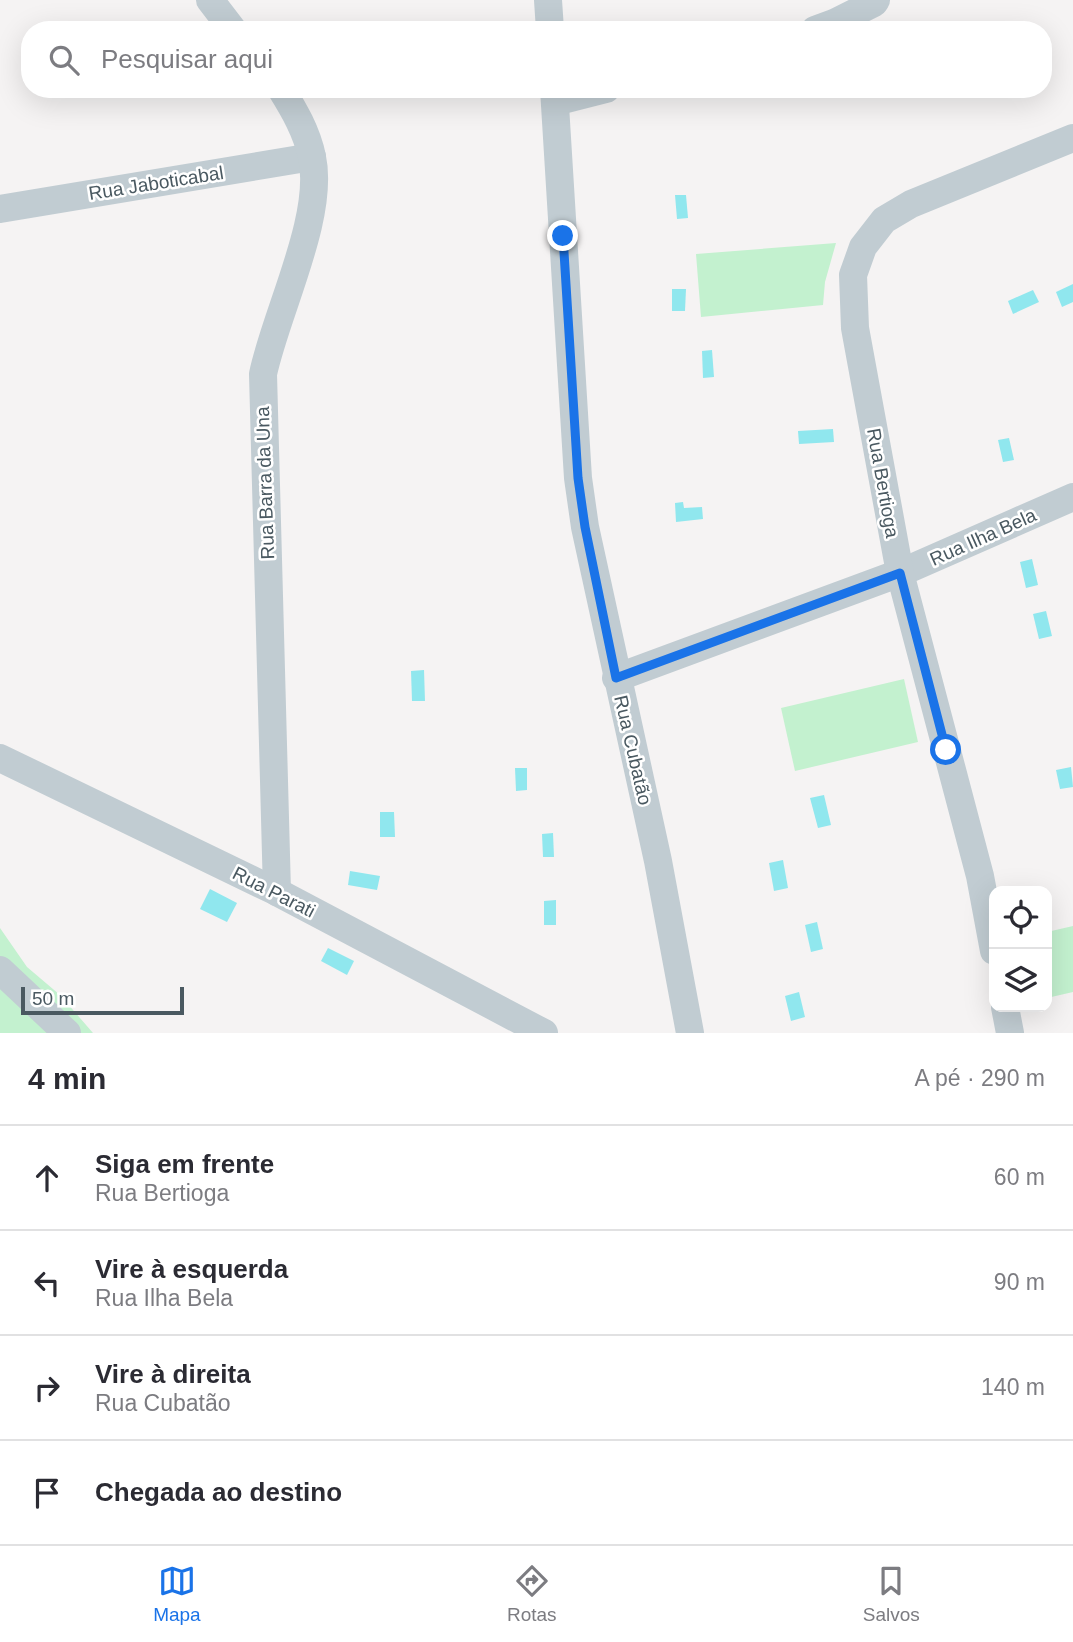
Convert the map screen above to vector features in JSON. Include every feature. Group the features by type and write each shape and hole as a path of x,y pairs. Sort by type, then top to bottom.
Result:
{"street":[{"path":"210,0 226,21"},
{"path":"548,0 549,21"},
{"path":"838,21 876,0"},
{"name":"Rua Barra da Una","path":"277,892 262,374 269,343 304,240 314,196 312,158 298,116 287,98"},
{"name":"Rua Cubatão","path":"555,98 578,478 585,527 658,861 690,1033"},
{"name":"Rua Bertioga","path":"994,949 980,876 900,573 855,328 853,275 863,247 884,220 911,204 1073,138"},
{"name":"Rua Jaboticabal","path":"0,209 312,158"},
{"name":"Rua Ilha Bela","path":"616,678 900,573 1073,497"},
{"name":"Rua Parati","path":"0,758 277,892 544,1033"},
{"path":"0,970 67,1033"},
{"path":"1006,1012 1010,1033"}],"green space":[{"path":"836,243 825,282 823,305 701,317 696,254"},
{"path":"904,679 918,742 795,771 781,708"},
{"path":"1073,926 1073,992 1052,997 1052,949 1052,931"},
{"path":"0,928 27,967 60,995 93,1033 0,1033"}],"water":[{"path":"675,195 686,195 688,218 677,219"},
{"path":"1073,284 1073,302 1062,307 1056,292"},
{"path":"672,289 686,289 685,311 672,311"},
{"path":"1033,290 1039,302 1013,314 1008,301"},
{"path":"712,350 714,377 703,378 702,351"},
{"path":"833,429 834,442 799,444 798,431"},
{"path":"1009,438 1014,460 1003,462 998,440"},
{"path":"683,502 684,508 702,507 703,519 676,522 675,503"},
{"path":"1032,559 1038,585 1026,588 1020,562"},
{"path":"1046,611 1052,636 1039,639 1033,614"},
{"path":"424,670 425,701 412,701 411,671"},
{"path":"1071,767 1073,787 1060,789 1056,770"},
{"path":"515,768 527,768 527,790 516,791"},
{"path":"824,795 831,825 818,828 810,798"},
{"path":"380,812 394,812 395,837 380,837"},
{"path":"553,833 554,857 543,857 542,834"},
{"path":"783,860 788,888 774,891 769,863"},
{"path":"350,871 380,876 377,890 348,885"},
{"path":"210,889 237,903 227,922 200,909"},
{"path":"556,900 556,925 544,925 544,901"},
{"path":"817,922 823,949 811,952 805,925"},
{"path":"328,948 354,961 347,975 321,961"},
{"path":"799,992 805,1017 791,1021 785,996"}],"route":[{"path":"563,236 578,478 585,527 616,678 900,573 946,750"}]}
